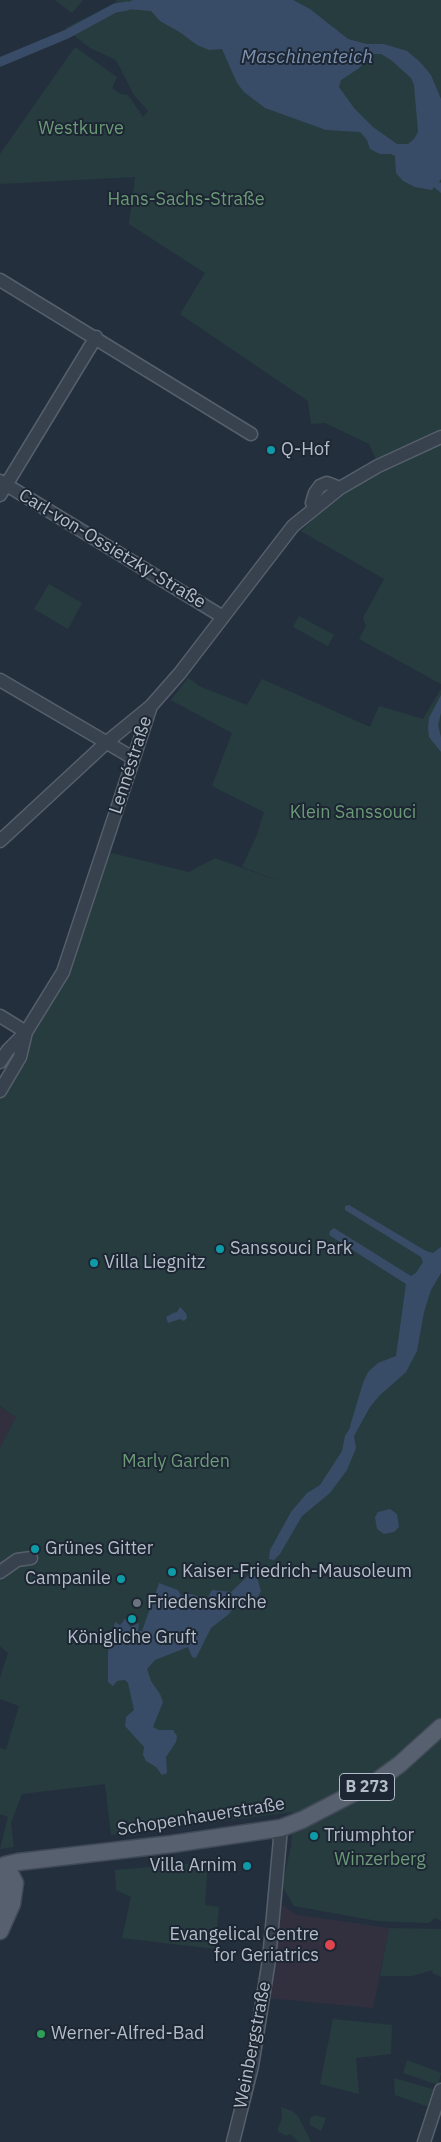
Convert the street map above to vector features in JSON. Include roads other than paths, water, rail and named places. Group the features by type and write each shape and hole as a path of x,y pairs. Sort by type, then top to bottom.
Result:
{"main road":[{"name":"Schopenhauerstraße","path":"0,1870 5,1865 18,1862 172,1844 280,1828 302,1820 377,1782 441,1727"},
{"path":"0,1870 11,1875 15,1883 12,1904 0,1931"},
{"path":"0,1880 3,1901 0,1921"}],"street":[{"path":"0,280 252,434"},
{"path":"2,487 96,337"},
{"name":"Lennéstraße","path":"0,1062 8,1050 26,1032 63,972 151,706 180,673 311,503 378,466 441,437"},
{"name":"Carl-von-Ossietzky-Straße","path":"2,487 223,617"},
{"path":"0,680 133,758"},
{"path":"0,841 107,742 151,706"},
{"path":"0,1016 26,1032"},
{"name":"Lennéstraße","path":"0,1091 20,1057 26,1032"},
{"path":"0,1572 17,1560 31,1558"},
{"name":"Weinbergstraße","path":"233,2142 252,2066 270,1960 280,1828"},
{"path":"424,2142 441,2090"}],"water":[{"name":"Maschinenteich","path":"133,0 293,0 310,9 348,39 367,44 384,44 407,51 431,75 441,99 441,179 439,182 441,183 441,193 434,187 432,190 415,187 403,181 396,173 395,156 380,154 370,149 367,140 360,132 326,130 265,108 244,92 237,83 222,49 209,50 197,45 160,21 151,11 115,8","holes":["373,54 381,54 391,60 411,78 414,85 418,132 408,144 397,144 373,127 354,108 339,87 341,80 358,69"]},
{"path":"441,695 441,713 438,725 441,737 441,752 429,737 428,728 429,718"},
{"path":"349,1205 426,1251 433,1253 441,1247 441,1273 431,1290 424,1312 417,1351 406,1372 379,1396 370,1407 354,1436 356,1448 347,1470 330,1493 302,1516 280,1554 274,1560 269,1559 270,1550 291,1512 307,1493 320,1485 342,1451 345,1436 351,1426 368,1372 378,1363 396,1356 406,1284 329,1235 330,1231 334,1228 411,1276 416,1273 423,1262 421,1257 345,1210 345,1206"},
{"path":"180,1307 186,1313 187,1318 184,1321 180,1319 168,1323 166,1317 177,1312"},
{"path":"390,1509 397,1514 399,1527 394,1532 384,1534 377,1529 375,1517 378,1512"},
{"path":"250,1574 257,1577 261,1591 259,1595 254,1601 248,1601 240,1607 235,1605 229,1614 211,1628 196,1658 192,1657 188,1647 155,1660 147,1669 151,1681 163,1702 153,1727 159,1730 173,1730 177,1736 176,1742 166,1757 167,1773 162,1775 156,1767 146,1761 143,1755 144,1747 125,1726 126,1717 134,1710 128,1683 125,1680 117,1681 113,1686 108,1682 108,1652 115,1622 120,1625 126,1618 130,1627 139,1623 138,1631 142,1631 159,1583 178,1590 181,1596 187,1593 207,1599 212,1590 231,1592"}],"waterway":[{"path":"0,62 67,34 115,8 127,6"}],"place":[{"name":"Q-Hof","path":"271,450"},
{"name":"Sanssouci Park","path":"220,1249"},
{"name":"Villa Liegnitz","path":"94,1263"},
{"name":"Grünes Gitter","path":"35,1549"},
{"name":"Kaiser-Friedrich-Mausoleum","path":"172,1572"},
{"name":"Campanile","path":"121,1579"},
{"name":"Friedenskirche","path":"137,1603"},
{"name":"Königliche Gruft","path":"132,1619"},
{"name":"Triumphtor","path":"314,1836"},
{"name":"Villa Arnim","path":"247,1866"},
{"name":"Evangelical Centre for Geriatrics","path":"330,1945"},
{"name":"Werner-Alfred-Bad","path":"41,2034"}],"park label":[{"name":"Westkurve","path":"81,129"},
{"name":"Hans-Sachs-Straße","path":"186,200"},
{"name":"Klein Sanssouci","path":"353,813"},
{"name":"Marly Garden","path":"176,1462"},
{"name":"Winzerberg","path":"380,1860"}]}
